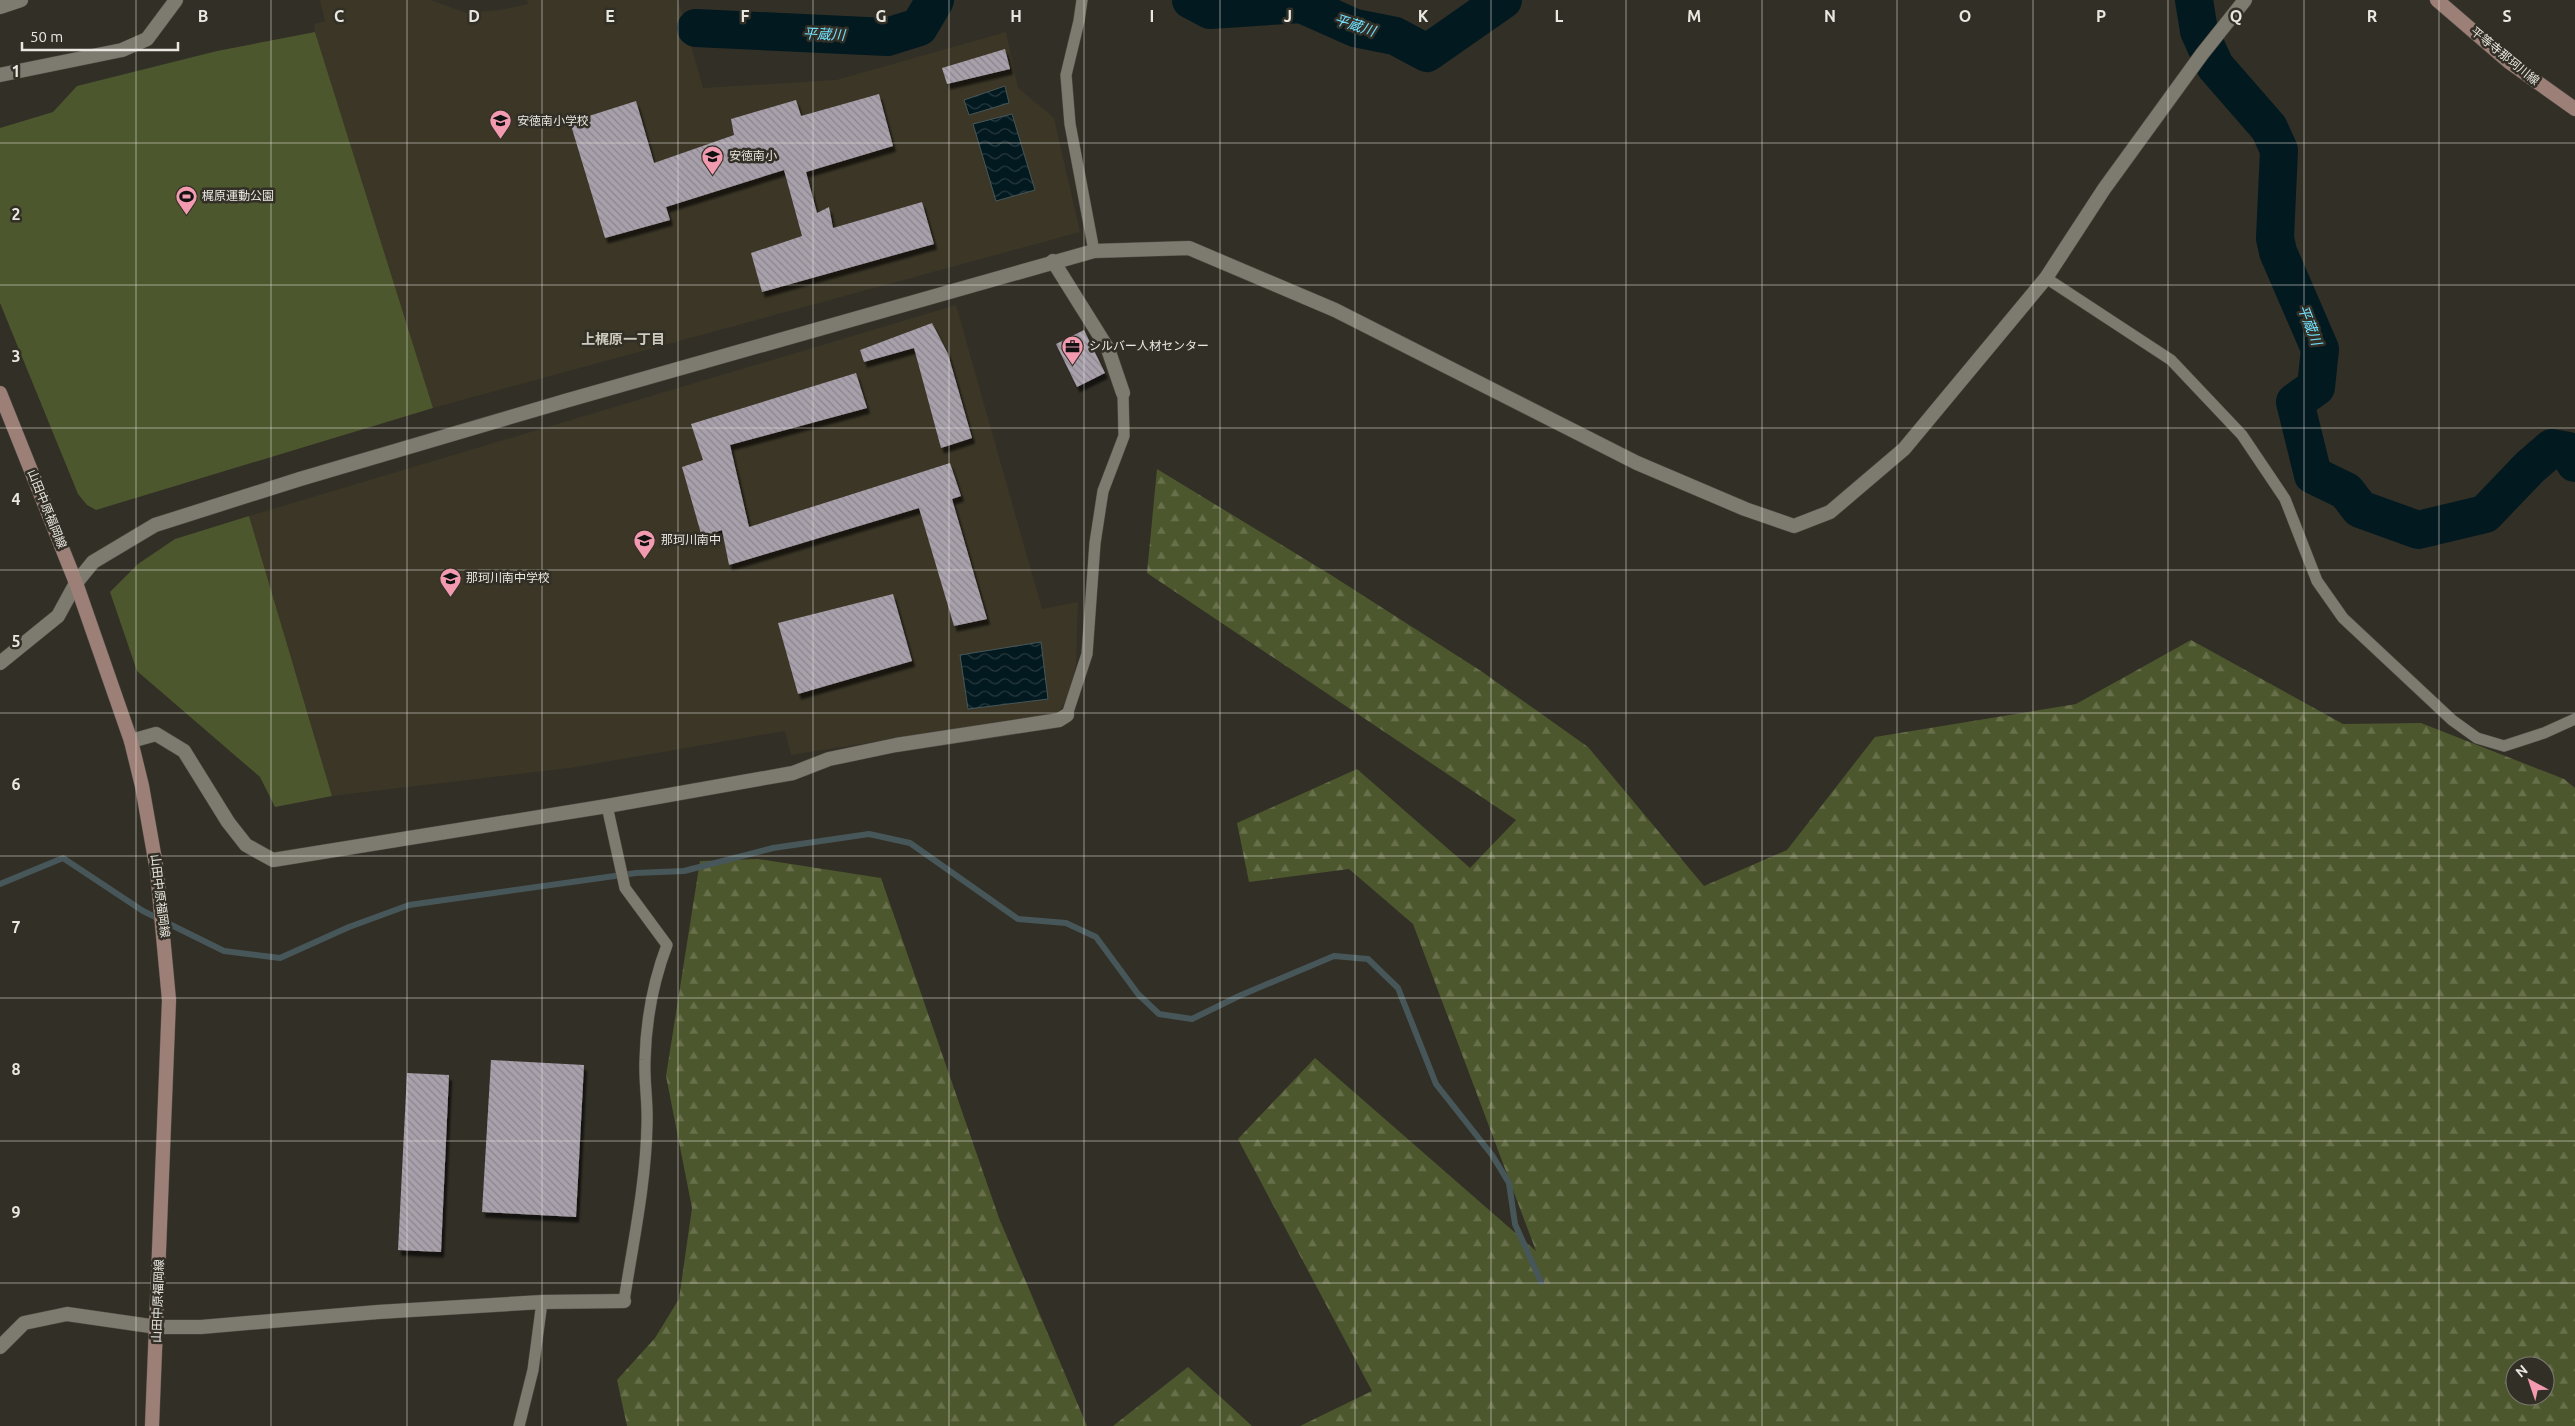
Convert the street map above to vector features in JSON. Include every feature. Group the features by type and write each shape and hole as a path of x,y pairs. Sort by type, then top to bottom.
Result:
{"main road":[{"name":"平等寺那珂川線","path":"2437,0 2509,62 2575,110"},
{"name":"山田中原福岡線","path":"0,393 76,583 131,741 142,786 158,871 169,1000 160,1186 157,1327 152,1426"}],"street":[{"path":"0,74 122,50 147,39 176,0"},
{"path":"0,663 58,616 76,583 93,562 164,522 300,478 1053,261 1094,251 1189,248 1335,310 1637,463 1745,509 1794,526 1830,512 1904,449 2046,278 2104,189 2202,54 2245,0"},
{"path":"1053,261 1108,349 1123,393"},
{"path":"131,741 156,734 184,751 228,822 246,845 273,860 608,806 793,773 829,759 896,745 1059,720 1067,714"},
{"path":"0,1347 24,1323 67,1314 157,1327 201,1326 378,1312 542,1302 624,1301"}],"lane":[{"path":"1082,0 1066,75 1070,124 1094,251"},
{"path":"2046,278 2171,360 2242,435 2285,499 2317,581 2343,618 2452,720 2477,738 2504,746 2544,733 2575,719"},
{"path":"1067,714 1087,654 1095,543 1103,491 1124,436 1123,393"},
{"path":"608,806 625,888 667,945 660,963 648,1016 644,1061 647,1124 645,1163 624,1301"},
{"path":"519,1426 533,1370 542,1302"}],"shaded area":[{"name":"安徳南小","path":"320,0 431,0 467,13 500,10 528,4 527,0 678,0 703,88 836,80 1006,32 1018,88 1054,118 1080,232 433,408 315,32 314,24 325,21"},
{"name":"那珂川南中","path":"956,305 1042,609 1078,602 1076,665 1068,697 1058,713 791,755 785,731 570,768 332,796 249,516"}],"green space":[{"name":"梶原運動公園","path":"315,32 433,408 96,510 87,505 78,494 0,303 0,128 53,112 77,86 217,51"},
{"path":"1157,469 1331,575 1481,671 1588,747 1704,886 1787,850 1875,737 2076,704 2191,640 2343,724 2421,723 2564,779 2575,788 2575,1426 1300,1426 1372,1391 1238,1139 1315,1058 1536,1251 1413,924 1349,869 1249,882 1237,823 1357,769 1470,868 1516,820 1147,573"},
{"path":"249,516 332,796 275,807 260,777 137,671 110,592 138,564 175,539"},
{"path":"758,859 881,878 999,1218 1087,1426 627,1426 617,1380 655,1338 679,1299 692,1208 666,1076 700,861"},
{"path":"1188,1367 1252,1426 1113,1426"}],"water":[{"path":"1005,86 1009,103 969,115 964,100"},
{"path":"1012,114 1035,190 996,201 973,124"},
{"path":"1041,642 1048,699 968,709 960,655"}],"building":[{"path":"1005,49 1010,69 947,84 942,68"},
{"path":"879,94 893,146 806,172 817,213 829,207 833,228 922,202 934,244 762,292 751,253 802,236 784,170 666,207 670,220 605,238 570,122 636,101 654,163 734,135 731,119 796,100 801,116"},
{"path":"932,323 948,354 972,438 941,448 914,348 864,362 860,350"},
{"path":"1084,330 1105,373 1077,387 1056,344"},
{"path":"856,373 867,408 730,445 749,527 950,463 961,496 952,499 987,619 954,626 919,508 729,565 722,530 702,537 682,467 703,460 691,424"},
{"path":"893,594 912,661 798,694 778,623"},
{"path":"491,1060 584,1065 576,1217 482,1212"},
{"path":"407,1073 449,1075 441,1252 398,1250"}],"waterway":[{"name":"平蔵川","path":"696,28 887,37 919,27 935,0"},
{"name":"平蔵川","path":"1191,0 1210,10 1301,4 1355,28 1395,36 1427,53 1503,0"},
{"name":"平蔵川","path":"2194,0 2199,31 2215,66 2269,128 2279,150 2275,238 2278,252 2320,349 2316,387 2295,402 2313,475 2346,491 2360,509 2418,530 2485,514 2530,467 2552,448 2568,451 2575,463"},
{"path":"0,884 63,858 143,911 224,951 280,958 349,927 409,905 636,873 684,871 773,848 869,834 910,843 1018,919 1066,923 1096,937 1138,994 1159,1014 1192,1019 1239,996 1334,956 1368,959 1398,988 1436,1084 1492,1155 1509,1183 1515,1224 1541,1282"}],"place":[{"name":"安徳南小学校","path":"501,140"},
{"name":"安徳南小","path":"713,175"},
{"name":"梶原運動公園","path":"186,215"},
{"name":"シルバー人材センター","path":"1073,365"},
{"name":"那珂川南中","path":"645,559"},
{"name":"那珂川南中学校","path":"450,597"}],"district":[{"name":"上梶原一丁目","path":"623,339"}]}
